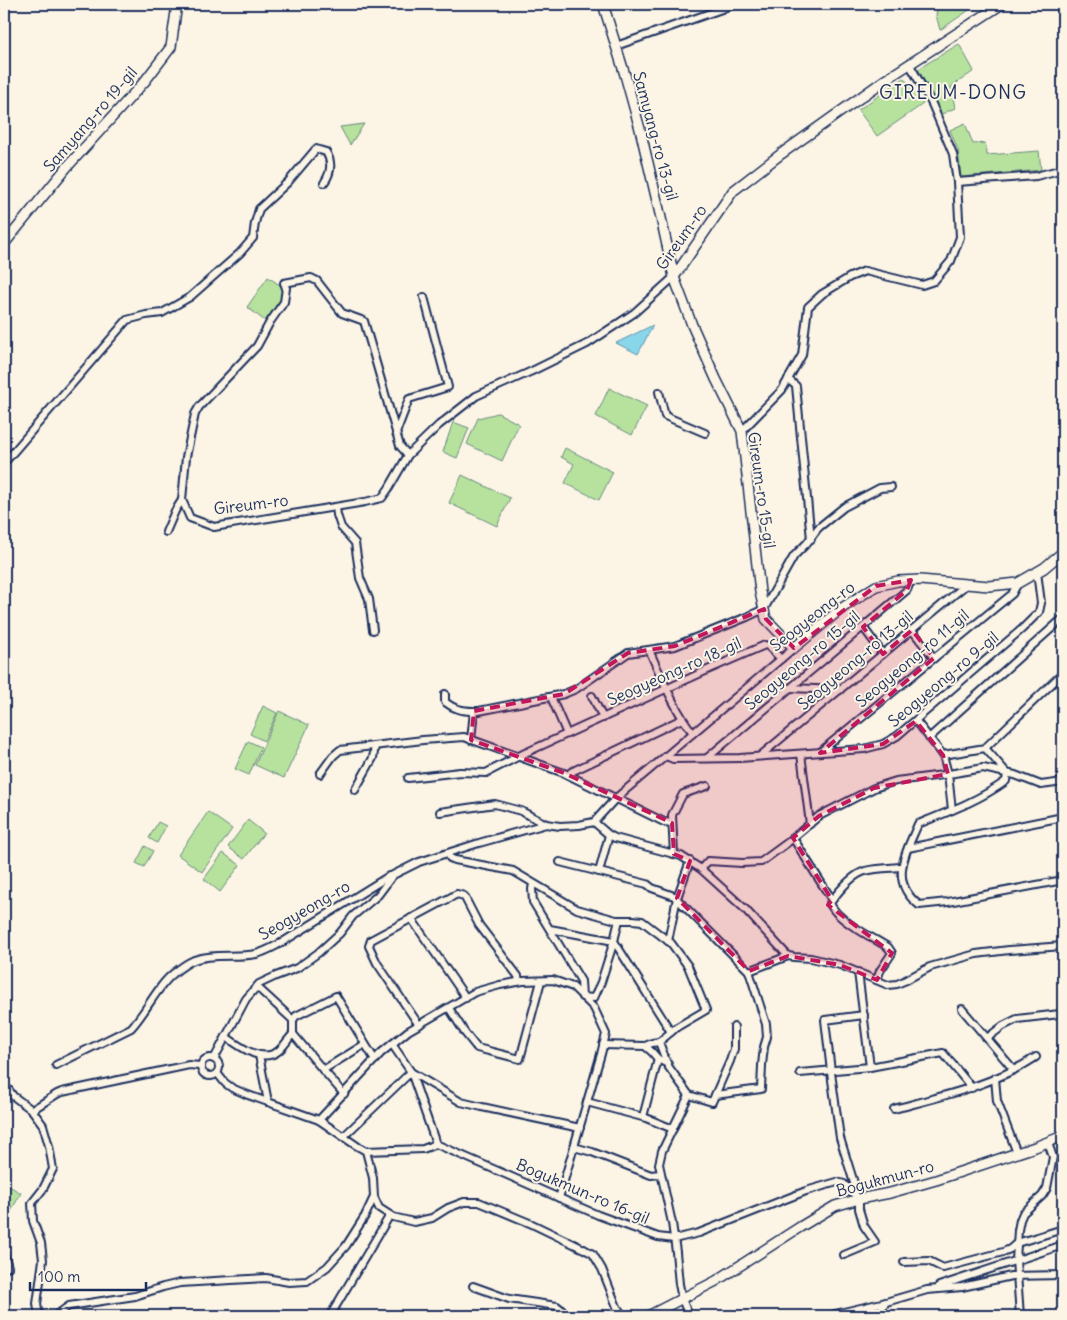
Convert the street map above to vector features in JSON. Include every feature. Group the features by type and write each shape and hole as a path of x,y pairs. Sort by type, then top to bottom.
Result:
{"street":[{"name":"Samyang-ro 19-gil","path":"4,244 67,168 145,81 171,47 177,4"},
{"name":"Samyang-ro 13-gil","path":"603,4 642,138 674,277"},
{"path":"616,46 736,4"},
{"name":"Gireum-ro","path":"182,500 190,518 214,527 382,498 408,455 439,425 476,396 587,344 634,313 674,277 733,191 781,154 885,80 910,65 991,7 1002,4"},
{"path":"742,431 782,390 802,355 808,307 822,294 850,277 865,271 922,285 934,281 951,261 960,237 957,182 953,154 932,104 910,65"},
{"path":"4,463 127,320 146,315 162,314 190,297 240,253 253,238 259,209 288,182 316,149 326,152 330,159 329,176 324,183"},
{"path":"957,182 1036,176 1063,169"},
{"name":"Gireum-ro 15-gil","path":"674,277 716,380 742,431 759,583 766,619 794,648"},
{"path":"166,532 182,500 186,457 198,407 257,346 284,302 286,288 284,283 311,278 317,281 342,313 364,321 400,446 408,455"},
{"path":"396,433 409,399 448,387 424,297"},
{"path":"788,379 796,386 810,539"},
{"path":"659,392 665,416 706,433"},
{"path":"445,694 445,702 451,707 464,711 479,712 564,694 576,689 628,654 675,646 747,617 764,609 794,556 818,528 844,507 880,488 891,487"},
{"path":"336,507 341,527 355,543 360,578 369,599 373,630"},
{"name":"Seogyeong-ro","path":"440,812 495,804 521,811 546,824 560,826 594,822 616,798 794,648 842,608 876,586 910,580 989,586 1018,583 1044,568 1063,552"},
{"name":"Seogyeong-ro 9-gil","path":"666,756 673,759 801,754 864,749 882,744 897,736 916,721 1039,612 1041,603 1037,572"},
{"name":"Seogyeong-ro 15-gil","path":"707,758 907,590 910,580"},
{"name":"Seogyeong-ro 11-gil","path":"820,752 1012,594 1018,583"},
{"name":"Seogyeong-ro 13-gil","path":"760,756 967,584"},
{"path":"929,738 1061,620"},
{"path":"862,627 883,654"},
{"path":"912,630 934,658"},
{"name":"Seogyeong-ro 18-gil","path":"408,778 460,772 486,772 765,645 781,659"},
{"path":"649,650 682,719 693,733"},
{"path":"942,756 985,748 1063,673"},
{"path":"790,688 840,690"},
{"name":"Seogyeong-ro 18-gil","path":"592,696 603,718"},
{"path":"551,697 567,734"},
{"path":"471,740 474,711"},
{"path":"568,775 682,719"},
{"path":"916,721 942,756 948,774 952,810"},
{"path":"320,774 333,756 340,750 459,737 568,775 664,822 672,823"},
{"path":"355,790 372,758 375,746"},
{"path":"985,748 1007,773 1006,781 994,790 918,824 901,868 903,883 911,899 919,905 948,902 1063,880"},
{"path":"801,754 810,824"},
{"path":"701,868 708,861 761,862 819,816 874,788 896,781 983,768 1007,773 1041,785 1063,782"},
{"path":"674,854 672,815 683,794 707,786"},
{"path":"908,848 1063,818"},
{"path":"594,822 615,838 681,856 701,868 745,909 788,956"},
{"name":"Seogyeong-ro","path":"56,1065 131,1028 140,1019 172,974 194,960 255,954 267,950 393,874 419,862 546,824"},
{"path":"599,872 609,835"},
{"path":"793,838 832,900"},
{"path":"448,854 450,858 455,860 513,871 576,909 619,920 642,921 668,941 688,966 706,1010 671,1032 659,1042 645,1046 603,1045"},
{"path":"668,941 677,898 690,861"},
{"path":"560,862 647,884 652,888 674,896 749,971 766,1024 767,1037 762,1065 761,1089 715,1095"},
{"path":"877,980 880,971 892,953 888,947 839,915 830,903 840,890 865,871 901,868"},
{"name":"Seogyeong-ro","path":"214,1059 246,999 259,984 297,968 318,953 340,933 353,916 378,895 393,874"},
{"path":"533,884 534,902 580,981 582,997"},
{"path":"419,1024 377,963 369,946 371,940 457,894 464,896 479,925 518,976 519,981"},
{"path":"411,918 466,998"},
{"path":"582,997 594,998 601,982 619,920"},
{"path":"550,929 614,941 671,1032"},
{"path":"749,971 788,956 822,960 888,984 897,984 930,967 976,954 1063,946"},
{"path":"858,972 870,1067"},
{"path":"449,1008 465,1033 478,1048 520,1059 541,980"},
{"path":"319,1120 375,1060 392,1044 419,1024 475,992 519,981 553,980 573,987 594,1008 606,1034 560,1198"},
{"path":"257,987 293,1020"},
{"path":"344,1094 293,1034 293,1020 296,1016 336,996 375,1060"},
{"path":"962,1009 1014,1070"},
{"path":"987,1038 1003,1026 1017,1019 1060,1014"},
{"path":"844,1255 874,1242 864,1226 859,1209 859,1199 840,1138 825,1020 864,1015"},
{"path":"659,1042 668,1064 689,1095 712,1102 734,1049 734,1027"},
{"path":"226,1037 250,1052 259,1055 276,1053 293,1034"},
{"path":"324,1070 365,1044"},
{"path":"200,1066 206,1058 214,1059 218,1064 217,1073 232,1088 319,1120 366,1151 423,1149 436,1144 410,1072 392,1044"},
{"path":"645,1046 658,1059 668,1064"},
{"path":"800,1073 870,1067 943,1053 972,1088"},
{"path":"259,1055 268,1102"},
{"path":"894,1109 972,1088 1014,1070 1036,1056"},
{"path":"643,1117 658,1059"},
{"path":"32,1110 62,1092 188,1066 200,1066"},
{"path":"200,1066 205,1075 211,1076 217,1073"},
{"path":"410,1072 461,1102 580,1128"},
{"path":"343,1137 410,1072"},
{"path":"995,1078 997,1101 1017,1153"},
{"path":"9,1090 13,1096 32,1110 43,1125 48,1140 53,1169 43,1189 32,1203 33,1221 41,1243 43,1260 37,1304 38,1316"},
{"path":"689,1095 662,1151 659,1164 672,1223 679,1284 682,1299 689,1316"},
{"path":"588,1102 643,1117 673,1130"},
{"name":"Bogukmun-ro","path":"648,1316 716,1282 835,1206 936,1180 1048,1143 1063,1136"},
{"path":"1020,1316 1016,1260 1020,1220 1023,1213 1042,1196 1047,1188 1053,1157 1048,1143"},
{"name":"Bogukmun-ro 16-gil","path":"436,1144 598,1215 658,1237 674,1239 699,1233 806,1191 837,1182 844,1184 859,1199"},
{"path":"574,1147 651,1175 660,1174"},
{"path":"366,1151 373,1178 374,1197 379,1208 393,1217 414,1222 432,1218 448,1208 464,1202 479,1202 532,1224 593,1254 602,1268 616,1307 623,1316"},
{"path":"55,1316 69,1306 135,1296 180,1283 266,1278 289,1282 307,1280 327,1267 346,1246 365,1216 374,1197"},
{"path":"330,1316 390,1215"},
{"path":"904,1262 929,1261 944,1268 1003,1252 1017,1243 1063,1229"},
{"path":"831,1316 927,1290 1063,1245"},
{"path":"4,1253 8,1268 4,1269"},
{"path":"927,1290 962,1287 1017,1276 1063,1275"},
{"path":"473,1286 509,1299 557,1306 562,1310 561,1316"},
{"path":"877,1316 886,1302"}],"highlighted area":[{"path":"911,580 907,590 863,627 883,654 912,630 934,658 820,753 883,744 916,721 943,755 948,774 874,788 819,816 793,838 832,900 828,905 892,953 877,980 840,965 788,956 749,971 677,898 690,861 674,854 672,823 564,773 471,740 474,711 564,694 628,653 675,646 764,609 766,619 794,648 876,586"}],"green space":[{"path":"938,4 978,4 940,30 936,15"},
{"path":"959,44 974,71 951,87 955,108 942,114 918,69"},
{"path":"904,78 923,104 877,136 858,110"},
{"path":"965,123 973,144 985,143 987,155 1039,151 1041,170 961,177 958,150 950,130"},
{"path":"364,124 350,145 340,127"},
{"path":"268,277 287,290 265,321 247,307"},
{"path":"609,388 647,406 632,435 596,416"},
{"path":"498,413 519,424 502,461 467,444 478,418"},
{"path":"453,422 469,428 457,458 443,452"},
{"path":"565,448 613,472 599,500 565,483 574,464 561,457"},
{"path":"462,475 510,498 497,526 449,503"},
{"path":"263,706 277,713 264,741 250,734"},
{"path":"279,711 309,725 284,778 255,765"},
{"path":"248,741 261,747 249,775 235,769"},
{"path":"208,812 232,829 202,872 178,855"},
{"path":"248,820 264,833 244,859 228,847"},
{"path":"158,822 166,826 157,843 149,838"},
{"path":"145,846 153,851 144,867 136,863"},
{"path":"223,853 240,865 220,892 204,879"},
{"path":"4,1183 21,1193 10,1213 4,1209"}],"water":[{"path":"653,325 638,354 616,343"}],"district":[{"name":"GIREUM-DONG","path":"953,92"}]}
